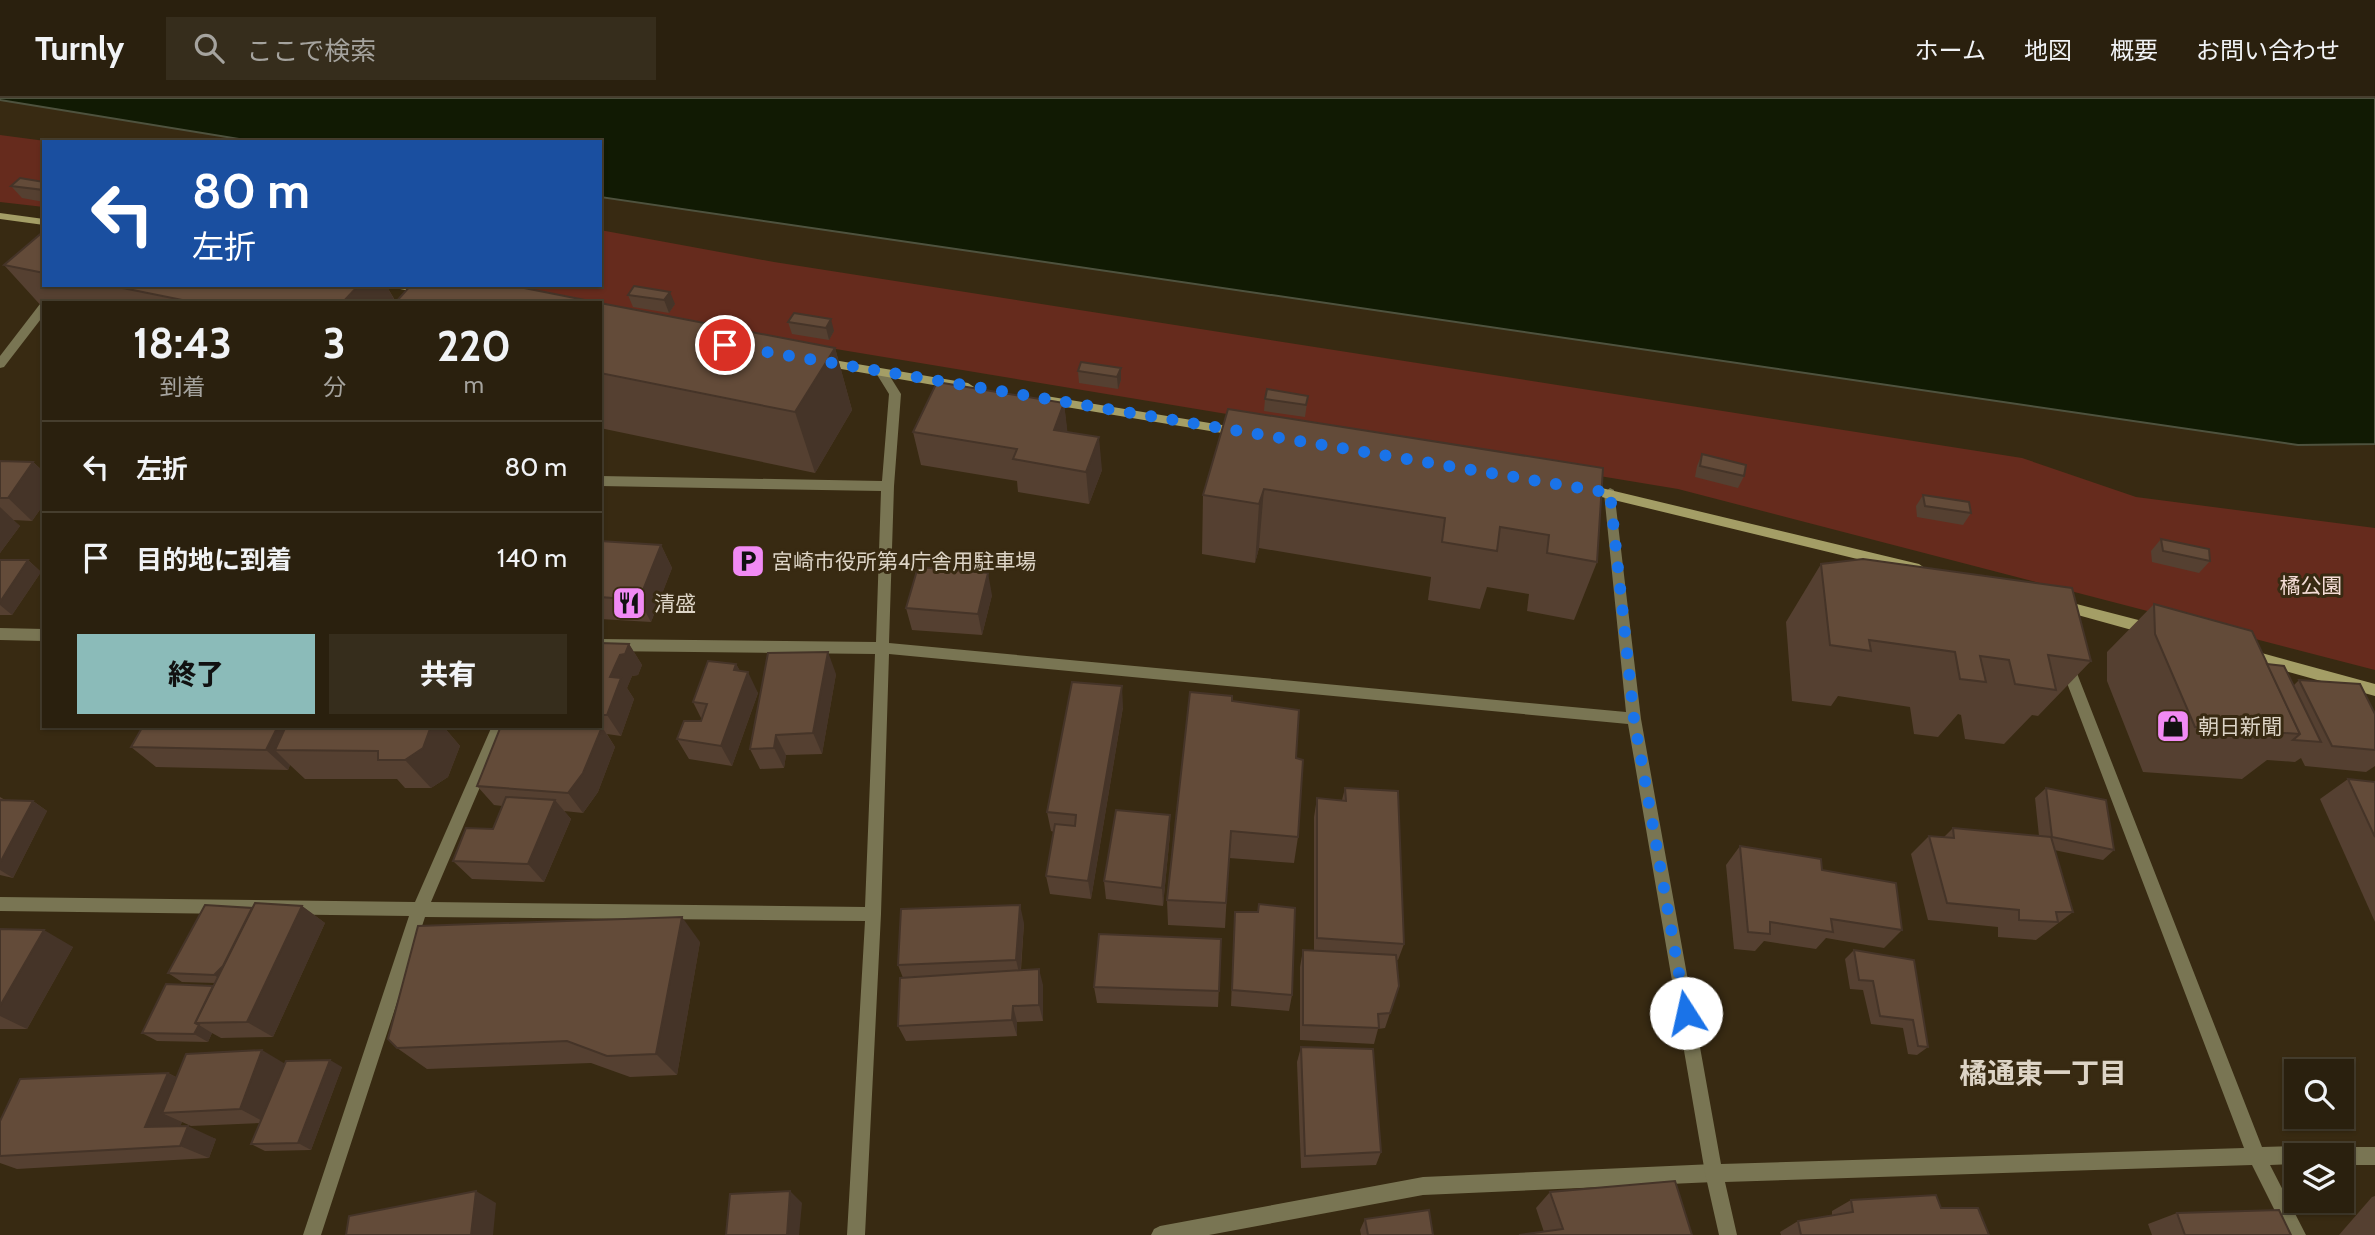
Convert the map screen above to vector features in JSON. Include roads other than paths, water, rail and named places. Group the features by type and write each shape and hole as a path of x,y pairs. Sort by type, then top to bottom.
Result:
{"street":[{"path":"0,216 42,222"},
{"path":"410,287 440,293"},
{"path":"0,364 42,310"},
{"path":"803,359 977,389"},
{"path":"856,1235 873,914 888,485 895,394 882,373"},
{"path":"1031,398 1248,434"},
{"path":"602,481 888,485"},
{"path":"1570,486 1610,493 1934,573"},
{"path":"1610,493 1634,719 1714,1173 1728,1235"},
{"path":"2046,610 2162,632"},
{"path":"0,634 42,635"},
{"path":"602,645 883,648 1634,719"},
{"path":"2060,646 2256,1155 2297,1235"},
{"path":"2228,650 2375,690"},
{"path":"312,1235 419,911 498,728"},
{"path":"0,904 419,911 873,914"},
{"path":"1160,1235 1423,1186 1714,1173 2284,1156"},
{"path":"2354,1156 2375,1156"}],"place":[{"name":"宮崎市役所第4庁舎用駐車場","path":"748,561"},
{"name":"清盛","path":"629,603"},
{"name":"朝日新聞","path":"2173,726"}],"district":[{"name":"橘通東一丁目","path":"2043,1073"}],"park label":[{"name":"橘公園","path":"2311,585"}]}
